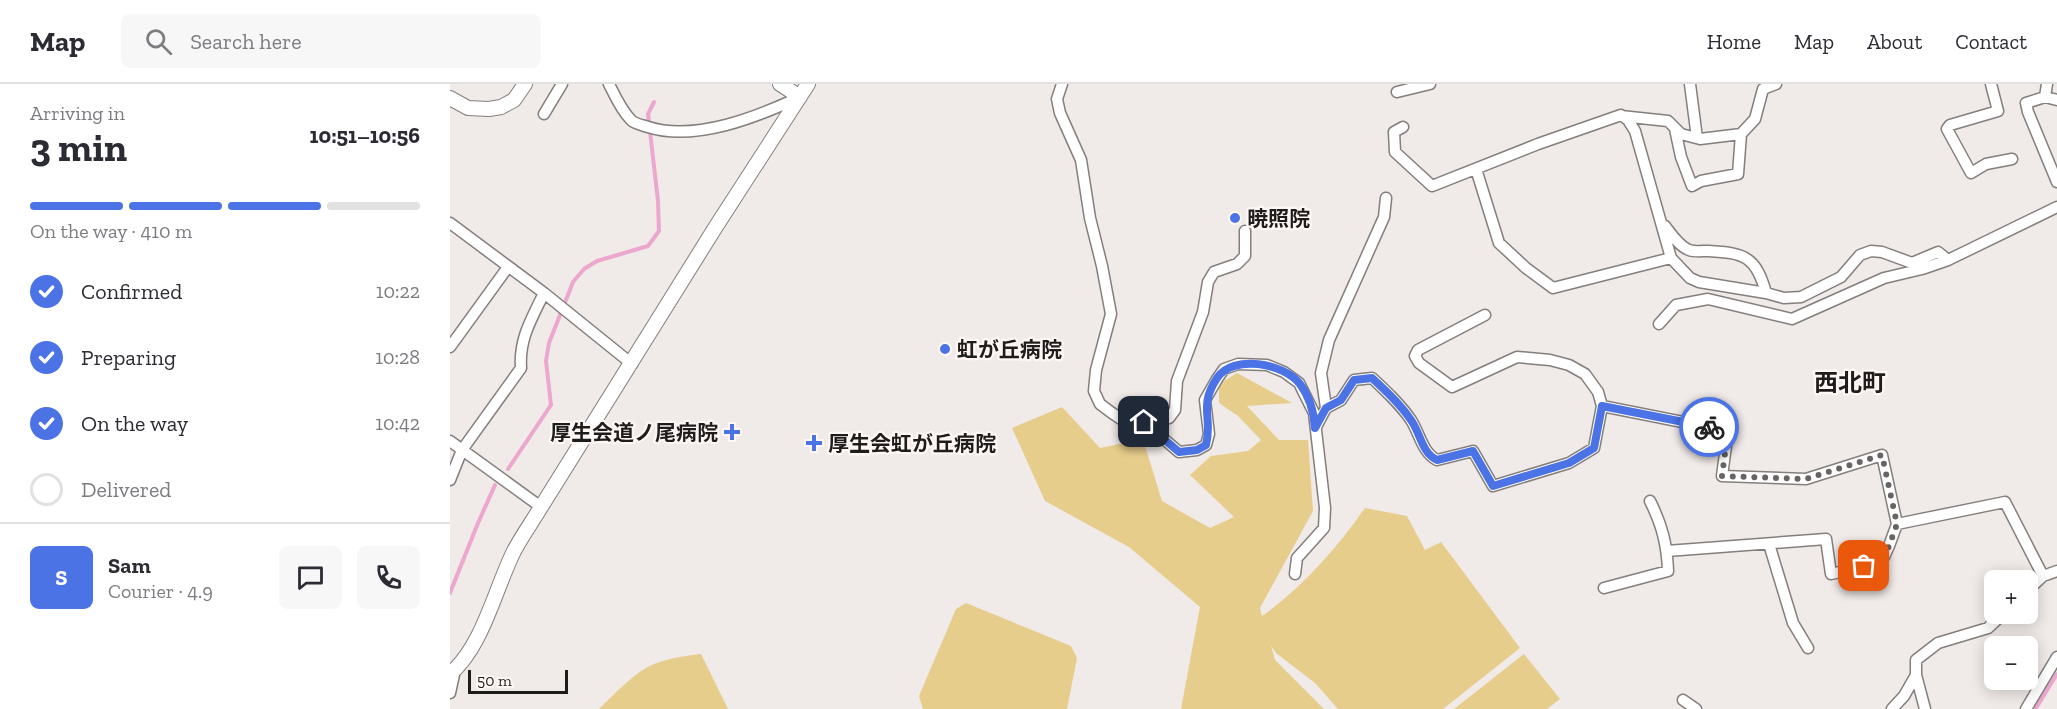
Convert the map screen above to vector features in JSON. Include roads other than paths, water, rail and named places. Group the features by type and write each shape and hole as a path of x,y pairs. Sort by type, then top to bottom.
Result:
{"street":[{"path":"450,98 468,108 501,107 514,100 525,84"},
{"path":"544,114 562,84"},
{"path":"609,84 631,120 658,131 680,133 728,125 800,97"},
{"path":"780,84 800,97"},
{"path":"450,693 452,672 471,646 514,551 808,84"},
{"path":"1062,84 1058,99 1060,113 1081,160 1090,218 1111,314 1096,370 1094,391 1100,404 1120,419 1144,422 1169,418 1175,410 1177,381 1203,312 1208,282 1214,272 1237,264 1245,256 1245,231"},
{"path":"1397,92 1430,84"},
{"path":"1690,84 1697,138"},
{"path":"1675,129 1681,157 1692,186 1701,181 1738,174 1741,134 1755,119 1762,89 1776,84"},
{"path":"1991,84 1998,111 1950,125 1947,129 1971,173 1986,164 2012,159"},
{"path":"2045,97 2047,84"},
{"path":"2057,100 2045,97 2026,104 2057,182"},
{"path":"1403,127 1394,132 1395,152 1432,186 1538,144 1621,116 1668,121 1681,134 1697,138 1741,134"},
{"path":"1621,116 1628,120 1635,131 1671,258 1690,278 1699,282 1784,298 1801,297 1841,277 1860,255 1871,251 1882,252 1912,263 1938,252 1948,260"},
{"path":"1476,169 1499,243 1526,268 1553,288 1671,258"},
{"path":"1326,408 1321,372 1329,340 1384,217 1386,198"},
{"path":"1659,324 1676,305 1708,299 1792,319 1884,278 1922,270 1948,260 2057,207"},
{"path":"1662,224 1681,245 1689,250 1739,254 1750,260 1761,274 1766,293"},
{"path":"452,228 544,293 632,364"},
{"path":"450,347 508,267"},
{"path":"450,480 462,450 521,368 520,351 525,334 544,293"},
{"path":"1315,428 1326,408 1341,400 1354,380 1372,378 1393,397 1412,422 1428,456 1437,460 1473,451 1493,486 1569,463 1594,448 1602,406 1598,392 1585,374 1569,365 1517,357 1452,387 1419,363 1415,356 1418,350 1485,315"},
{"path":"1144,422 1179,452 1197,450 1206,445 1209,434 1205,400 1224,369 1238,364 1267,365 1284,372 1299,383 1314,413 1325,508 1324,528 1297,558 1295,574"},
{"path":"1602,406 1728,431 1722,476 1806,479 1882,455 1897,524 1881,563 1831,574 1826,539 1667,551"},
{"path":"450,441 541,507"},
{"path":"1604,588 1668,571 1667,551 1661,522 1650,501"},
{"path":"1897,524 2005,502 2043,576"},
{"path":"1769,544 1793,623 1808,648"},
{"path":"2038,581 2043,576 2057,571"},
{"path":"1925,709 1916,675 1917,660 1938,644 1988,628 1992,624"},
{"path":"2026,709 2057,657"},
{"path":"1893,709 1904,696 1916,675"},
{"path":"1683,700 1696,709"}],"waterway":[{"path":"508,469 551,405 546,361 549,343 573,282 584,269 597,261 648,246 659,231 658,201 648,114 654,102"},
{"path":"450,593 495,485"},
{"path":"2036,708 2057,674"}],"place":[{"name":"暁照院","path":"1235,218"},
{"name":"虹が丘病院","path":"945,349"},
{"name":"厚生会道ノ尾病院","path":"732,432"},
{"name":"厚生会虹が丘病院","path":"814,443"}],"district":[{"name":"西北町","path":"1850,382"}]}
